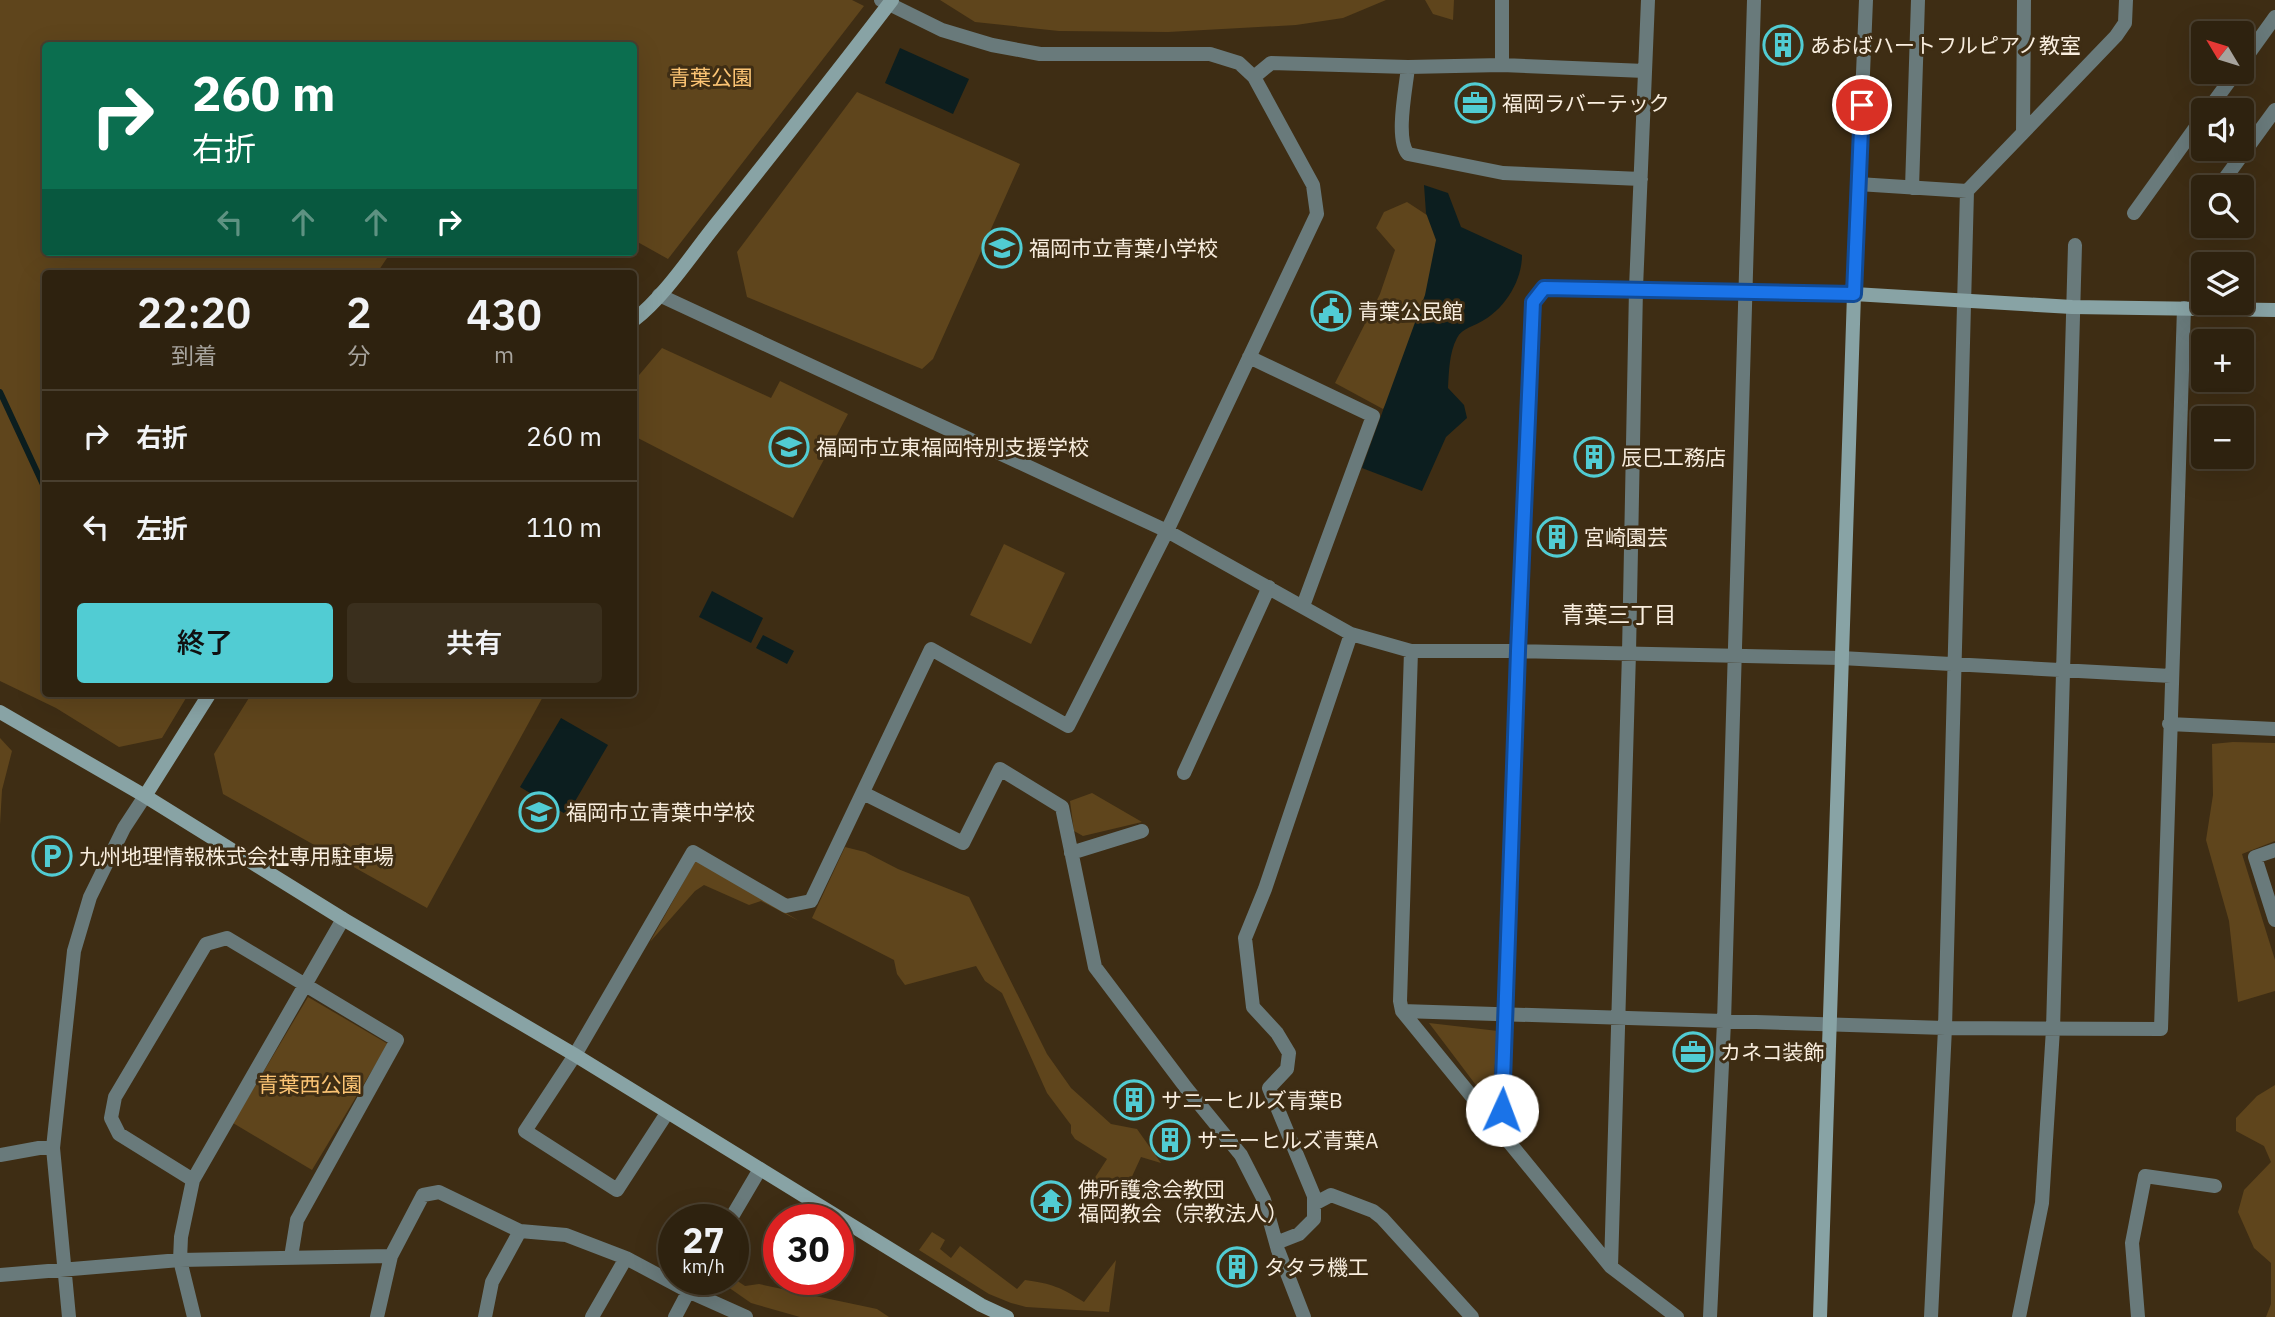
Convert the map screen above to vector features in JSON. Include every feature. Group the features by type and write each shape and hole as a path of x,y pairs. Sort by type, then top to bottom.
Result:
{"street":[{"path":"1502,0 1502,65"},
{"path":"1611,1267 1629,653 1636,288 1648,0"},
{"path":"1710,1317 1724,1022 1754,0"},
{"path":"1820,1317 1866,0"},
{"path":"1912,188 1918,0"},
{"path":"2023,132 2024,0"},
{"path":"1931,1317 1945,1028 1967,191 2116,36 2126,23 2126,0"},
{"path":"637,317 659,295 799,121 887,1 942,30 992,45 1040,54 1210,54 1239,63 1254,77 1313,185 1317,214 1167,531 1068,726 932,649 811,901 786,906 694,852 575,1055 525,1131 617,1190 667,1112"},
{"path":"2254,46 2275,17"},
{"path":"1254,77 1271,63 1409,67 1502,65 1645,71"},
{"path":"1409,67 1402,133 1403,148 1408,154 1503,173 1641,179"},
{"path":"2227,175 2275,110"},
{"path":"2134,213 2191,134"},
{"path":"1858,184 1967,191"},
{"path":"2019,1317 2042,1203 2053,1029 2075,245"},
{"path":"1501,1134 1533,302 1544,288 1746,290 2072,307 2275,310"},
{"path":"659,295 1167,531 1351,634 1411,651 1841,657 2171,676"},
{"path":"1402,1011 1945,1028 2161,1029 2184,308"},
{"path":"1249,357 1373,416 1303,606"},
{"path":"1184,773 1269,587"},
{"path":"1276,1243 1299,1234 1314,1219 1314,1196 1269,1088 1287,1069 1289,1053 1277,1033 1253,1007 1245,938 1265,889 1351,634"},
{"path":"1411,651 1400,1001 1402,1011 1611,1267 1677,1317"},
{"path":"69,1317 53,1148 74,951 90,897 124,828 207,697"},
{"path":"0,712 145,796 343,919 575,1055 981,1305 1007,1317"},
{"path":"2169,724 2275,729"},
{"path":"863,793 962,843 1000,769 1062,807 1095,967 1187,1089 1241,1155 1264,1200 1276,1243 1304,1317"},
{"path":"1071,853 1142,831"},
{"path":"2275,849 2255,857 2275,920"},
{"path":"194,1317 180,1260 181,1237 193,1180 343,919"},
{"path":"193,1180 119,1134 111,1118 115,1097 206,944 227,938 397,1041 297,1220 291,1257"},
{"path":"0,1155 53,1148"},
{"path":"740,1204 761,1169"},
{"path":"2138,1317 2132,1243 2145,1176 2215,1186"},
{"path":"377,1317 391,1256 423,1195 439,1192 520,1231 566,1235 658,1271"},
{"path":"1314,1204 1331,1195 1373,1211 1472,1317"},
{"path":"485,1317 492,1282 520,1231"},
{"path":"0,1275 180,1260 391,1256"},
{"path":"592,1317 626,1258"},
{"path":"675,1317 686,1295"},
{"path":"708,1295 746,1317"}],"green space":[{"name":"青葉公園","path":"0,0 852,0 864,6 668,259 637,242 637,42 42,42 42,256 388,256 379,270 42,270 42,697 187,697 162,738 119,747 56,708 0,681"},
{"path":"940,0 1386,0 1343,18 1296,25 1168,32 1059,31 975,22"},
{"path":"1425,0 1454,0 1453,20 1433,14"},
{"path":"857,92 1020,164 933,359 922,369 747,297 737,252"},
{"path":"1407,202 1439,223 1419,351 1383,409 1335,383 1380,294 1395,250 1376,228 1384,212"},
{"path":"662,348 771,398 780,381 848,414 793,518 637,438 637,377"},
{"path":"1004,544 1065,573 1031,644 970,615"},
{"path":"250,697 543,697 427,908 223,794 214,754"},
{"path":"0,738 12,751 2,790 0,825"},
{"path":"2275,743 2275,841 2242,854 2275,960 2275,991 2238,1002 2229,921 2206,840 2213,795 2212,744"},
{"path":"1092,793 1142,822 1083,836 1074,831 1070,801"},
{"path":"845,847 865,852 898,869 969,897 1047,1054 1071,1088 1111,1124 1137,1129 1161,1163 1141,1157 1123,1196 1094,1179 1107,1159 1075,1139 1071,1133 1071,1125 1047,1093 1002,993 985,981 976,966 905,985 897,974 894,960 812,918"},
{"path":"697,858 799,921 761,901 749,905 704,885 695,891 650,942"},
{"name":"青葉西公園","path":"308,997 388,1044 312,1170 233,1123"},
{"path":"1429,1023 1498,1031 1491,1105"},
{"path":"2275,1085 2275,1317 2266,1317 2271,1304 2271,1263 2254,1248 2238,1212 2244,1190 2271,1162 2264,1146 2236,1131 2236,1118 2257,1096"},
{"path":"932,1232 945,1240 940,1249 951,1258 960,1246 1017,1289 1025,1280 1043,1283 1084,1302 1116,1260 1109,1312 1026,1307 989,1294 919,1250"},
{"path":"759,1284 763,1285 763,1295 811,1295 877,1309 889,1317 800,1317 751,1303 740,1295 749,1295 749,1285"}],"shaded area":[{"path":"900,48 969,79 953,114 885,83"},
{"path":"1424,185 1448,193 1461,227 1522,255 1516,283 1506,300 1492,314 1462,332 1454,344 1448,388 1464,405 1467,418 1446,437 1422,491 1362,468 1425,295 1436,240 1426,213"},
{"path":"712,591 763,618 751,643 699,617"},
{"path":"763,635 794,651 787,664 756,648"},
{"path":"561,718 608,745 567,815 520,787"}],"waterway":[{"path":"0,392 42,482"}],"place":[{"name":"あおばハートフルピアノ教室","path":"1783,45"},
{"name":"福岡ラバーテック","path":"1475,103"},
{"name":"福岡市立青葉小学校","path":"1002,248"},
{"name":"青葉公民館","path":"1331,311"},
{"name":"福岡市立東福岡特別支援学校","path":"789,447"},
{"name":"辰巳工務店","path":"1594,457"},
{"name":"宮崎園芸","path":"1557,537"},
{"name":"福岡市立青葉中学校","path":"539,812"},
{"name":"九州地理情報株式会社専用駐車場","path":"52,856"},
{"name":"カネコ装飾","path":"1693,1052"},
{"name":"サニーヒルズ青葉B","path":"1134,1100"},
{"name":"サニーヒルズ青葉A","path":"1170,1140"},
{"name":"佛所護念会教団 福岡教会（宗教法人）","path":"1051,1201"},
{"name":"タタラ機工","path":"1237,1267"}],"district":[{"name":"青葉三丁目","path":"1619,614"}],"route":[{"path":"1502,1110 1533,302 1544,288 1854,294 1862,105"}]}
